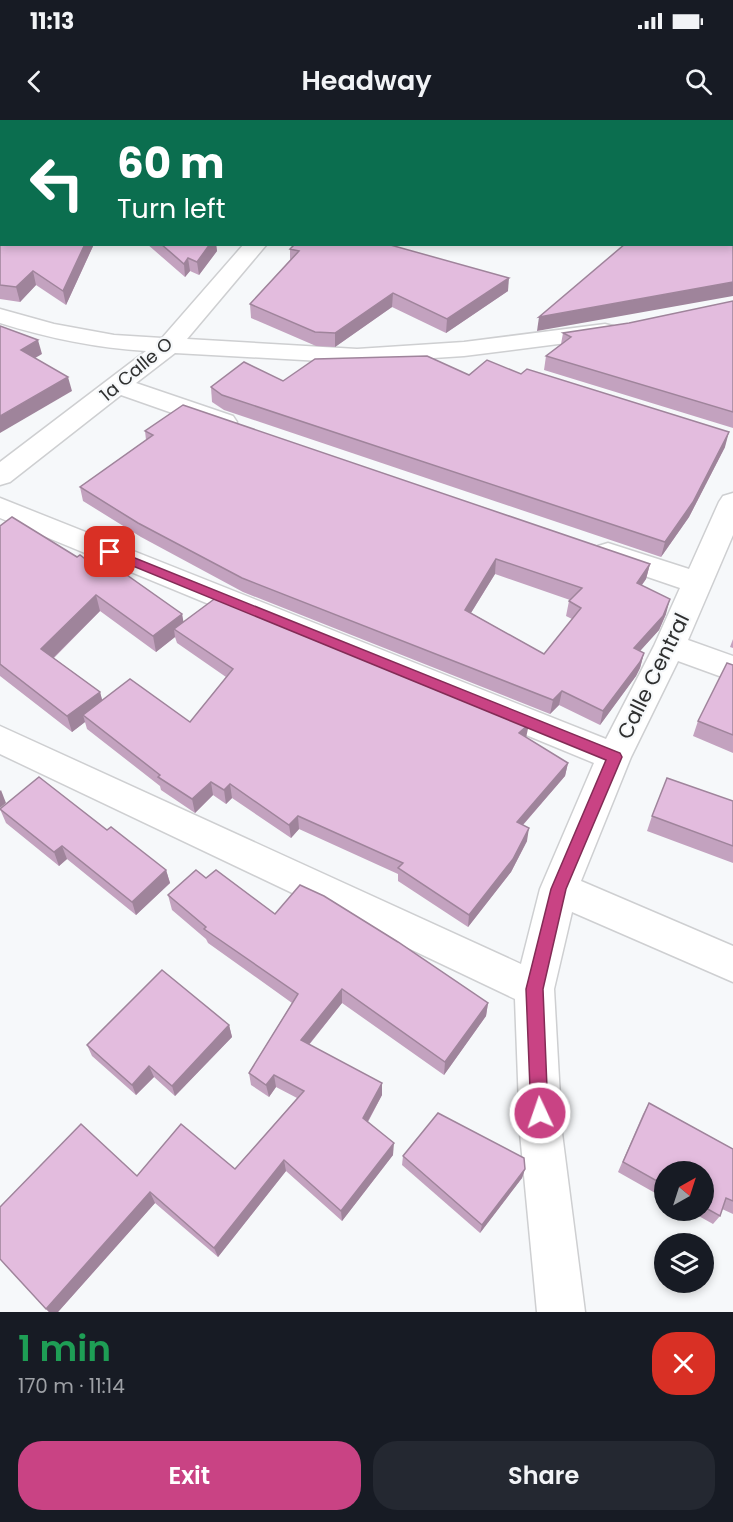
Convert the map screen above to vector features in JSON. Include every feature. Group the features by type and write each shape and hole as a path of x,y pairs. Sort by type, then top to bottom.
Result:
{"street":[{"name":"1a Calle O","path":"0,476 168,346 254,246"},
{"path":"0,316 81,337 168,346 357,356 511,354 626,328"},
{"path":"118,386 243,428"},
{"name":"Calle Central","path":"561,1312 540,1133 534,989 559,889 615,757 670,646 733,502"},
{"path":"0,507 615,757"},
{"path":"583,544 697,583"},
{"path":"670,646 733,669"},
{"path":"0,739 534,989"},
{"path":"559,889 733,964"}],"building":[{"path":"0,246 84,246 63,291 33,271 16,287 0,285"},
{"path":"163,246 209,246 197,262 188,258 184,264"},
{"path":"293,246 394,246 509,278 447,319 393,293 335,333 315,332 250,304 299,251 290,249"},
{"path":"623,246 733,246 733,282 539,317"},
{"path":"733,301 733,412 546,356 571,337 563,333 629,323"},
{"path":"0,326 38,340 21,350 68,377 0,416"},
{"path":"427,356 469,375 487,360 521,374 527,369 729,432 693,502 665,542 222,395 211,387 244,362 283,381 315,359"},
{"path":"183,405 650,564 637,583 670,599 663,616 634,648 644,653 640,662 603,711 562,691 553,700 242,578 138,523 80,487 153,435 145,431","holes":["496,559 582,588 569,601 581,608 544,654 465,610"]},
{"path":"12,517 77,557 80,555 88,561 97,554 182,614 153,636 96,595 41,649 100,692 67,716 0,664 0,526"},
{"path":"217,597 529,724 519,733 568,763 517,822 529,828 513,859 469,915 398,868 403,863 298,816 289,825 230,784 224,790 211,782 192,799 158,777 160,775 83,715 130,679 190,722 233,669 174,629"},
{"path":"727,663 733,665 733,735 698,721"},
{"path":"39,777 107,830 111,827 166,870 132,902 62,846 54,852 0,809"},
{"path":"667,778 733,801 733,846 652,816"},
{"path":"196,870 206,878 216,870 275,914 300,885 324,896 398,942 488,1003 445,1062 342,989 301,1040 382,1083 363,1118 394,1143 341,1211 284,1160 214,1248 150,1192 46,1309 0,1259 0,1207 81,1124 137,1176 181,1124 235,1169 304,1091 274,1075 266,1085 249,1073 298,994 204,929 206,927 168,895"},
{"path":"162,970 229,1025 172,1086 149,1066 132,1085 87,1045"},
{"path":"649,1103 733,1149 733,1201 726,1198 720,1216 714,1213 714,1161 654,1161 654,1179 623,1162"},
{"path":"438,1113 524,1158 525,1169 482,1225 403,1156"}],"route":[{"path":"110,552 615,757 559,889 534,989 540,1113"}]}
